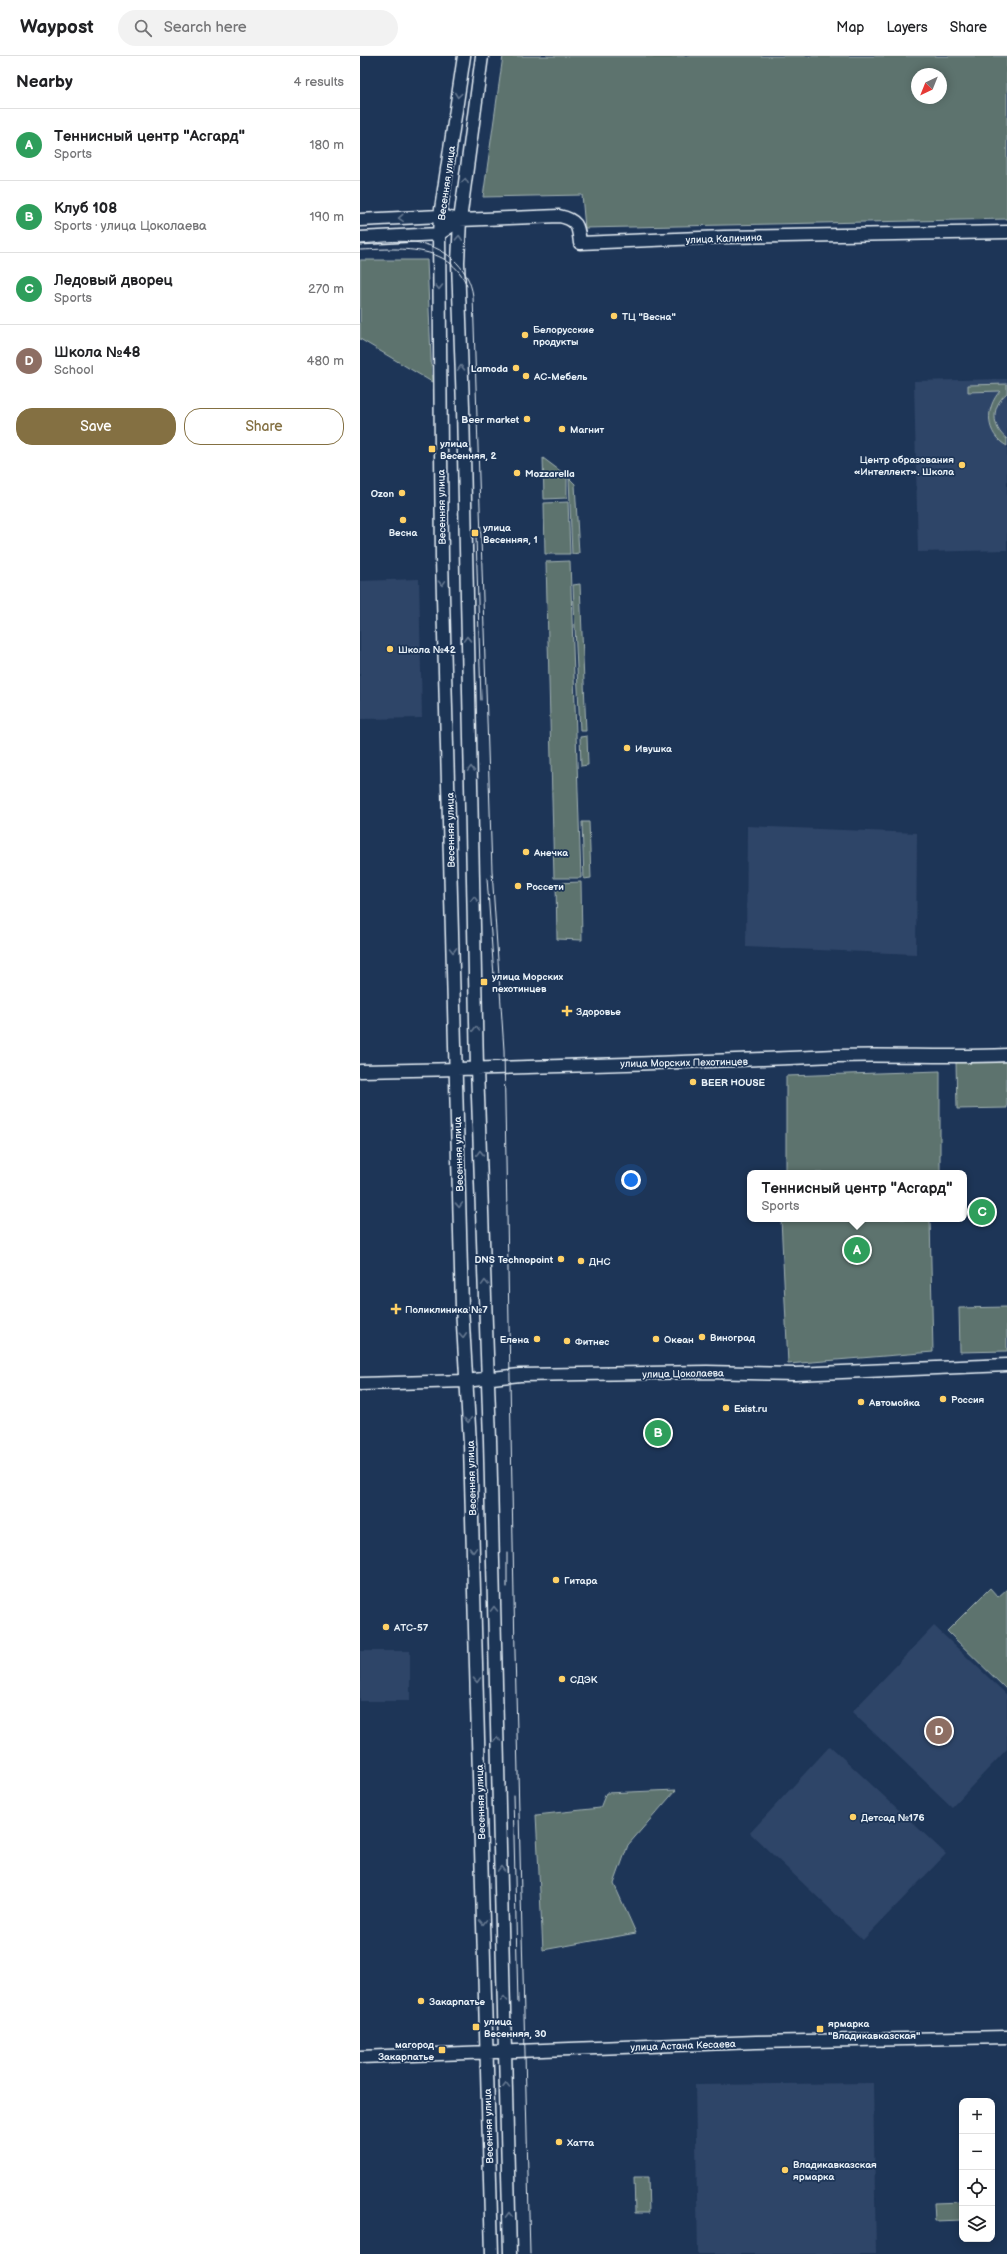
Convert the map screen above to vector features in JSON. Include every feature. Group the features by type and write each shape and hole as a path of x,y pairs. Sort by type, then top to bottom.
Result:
{"street":[{"name":"Весенняя улица","path":"464,56 440,216 442,559 465,1381 470,1444 492,2254"},
{"name":"Весенняя улица","path":"482,56 460,220 458,262 463,407 477,1068 488,1378 510,2254"},
{"name":"улица Калинина","path":"360,220 440,216 460,220 559,216 570,218 578,227 580,243 724,237 1007,232"},
{"path":"360,238 440,234 460,220"},
{"name":"улица Морских Пехотинцев","path":"360,1070 477,1068 846,1056 943,1057 1007,1055"},
{"name":"улица Цоколаева","path":"360,1384 465,1381 520,1375 707,1372 795,1374 1007,1365"},
{"name":"улица Астана Кесаева","path":"360,2057 756,2042 1007,2037"}],"shaded area":[{"name":"Центр образования «Интеллект». Школа","path":"1007,379 1007,550 918,552 914,381"},
{"name":"Школа №42","path":"419,579 422,718 360,719 360,581"},
{"path":"747,826 917,833 916,954 746,947"},
{"path":"934,1626 1007,1695 1007,1749 952,1807 852,1712"},
{"path":"360,1651 410,1651 410,1701 360,1701"},
{"path":"830,1746 946,1854 863,1940 750,1833"},
{"name":"Владикавказская ярмарка","path":"873,2083 876,2254 698,2254 695,2085"}],"green space":[{"path":"503,56 1007,56 1007,219 585,228 582,195 483,197"},
{"path":"360,260 427,260 432,382 360,339"},
{"path":"1007,384 1007,393 998,404 995,416 998,429 1007,439 1007,446 1000,441 991,428 990,413 995,398 1000,391 968,392 968,385"},
{"path":"543,458 567,476 567,498 544,499"},
{"path":"569,478 575,484 579,553 572,554"},
{"path":"568,502 570,554 545,554 544,503"},
{"path":"570,561 581,878 554,878 546,562"},
{"path":"580,584 586,731 580,731 573,585"},
{"path":"587,736 588,765 581,766 580,737"},
{"path":"582,822 589,822 591,878 584,879"},
{"path":"581,882 582,940 557,939 556,883"},
{"path":"1007,1060 1007,1108 957,1109 956,1062"},
{"path":"940,1071 940,1170 786,1170 786,1076"},
{"path":"781,1222 930,1222 933,1352 788,1364"},
{"path":"1007,1307 1007,1351 960,1352 959,1308"},
{"path":"990,1588 998,1597 1007,1589 1007,1690 947,1631"},
{"path":"676,1790 628,1845 614,1884 636,1933 543,1950 536,1815 600,1808 606,1793"},
{"path":"634,2177 648,2177 649,2213 635,2213"},
{"path":"959,2202 959,2220 935,2221 934,2203"}],"tram line":[{"path":"360,244 407,241 434,247 444,252 460,267 471,285 473,296 492,871 504,1050 515,1652 530,2254"},
{"path":"360,250 406,249 435,255 448,262 459,272 467,286"},
{"path":"476,536 481,700"},
{"path":"487,878 494,976"},
{"path":"507,1553 507,1587"},
{"path":"513,1795 518,2003"}],"place":[{"name":"ТЦ \"Весна\"","path":"614,316"},
{"name":"Белорусские продукты","path":"525,335"},
{"name":"Lamoda","path":"516,368"},
{"name":"АС-Мебель","path":"526,376"},
{"name":"Beer market","path":"527,419"},
{"name":"Магнит","path":"562,429"},
{"name":"улица Весенняя, 2","path":"432,449"},
{"name":"Центр образования «Интеллект». Школа","path":"962,465"},
{"name":"Mozzarella","path":"517,473"},
{"name":"Ozon","path":"402,493"},
{"name":"Весна","path":"403,520"},
{"name":"улица Весенняя, 1","path":"475,533"},
{"name":"Школа №42","path":"390,649"},
{"name":"Ивушка","path":"627,748"},
{"name":"Анечка","path":"526,852"},
{"name":"Россети","path":"518,886"},
{"name":"улица Морских пехотинцев","path":"484,982"},
{"name":"Здоровье","path":"567,1011"},
{"name":"BEER HOUSE","path":"693,1082"},
{"name":"Ледовый дворец","path":"982,1212"},
{"name":"Теннисный центр \"Асгард\"","path":"857,1250"},
{"name":"DNS Technopoint","path":"561,1259"},
{"name":"ДНС","path":"581,1261"},
{"name":"Поликлиника №7","path":"396,1309"},
{"name":"Виноград","path":"702,1337"},
{"name":"Елена","path":"537,1339"},
{"name":"Океан","path":"656,1339"},
{"name":"Фитнес","path":"567,1341"},
{"name":"Россия","path":"943,1399"},
{"name":"Автомойка","path":"861,1402"},
{"name":"Exist.ru","path":"726,1408"},
{"name":"Клуб 108","path":"658,1433"},
{"name":"Гитара","path":"556,1580"},
{"name":"АТС-57","path":"386,1627"},
{"name":"СДЭК","path":"562,1679"},
{"name":"Школа №48","path":"939,1731"},
{"name":"Детсад №176","path":"853,1817"},
{"name":"Закарпатье","path":"421,2001"},
{"name":"улица Весенняя, 30","path":"476,2027"},
{"name":"ярмарка \"Владикавказская\"","path":"820,2029"},
{"name":"магород Закарпатье","path":"442,2050"},
{"name":"Хатта","path":"559,2142"},
{"name":"Владикавказская ярмарка","path":"785,2170"}]}
